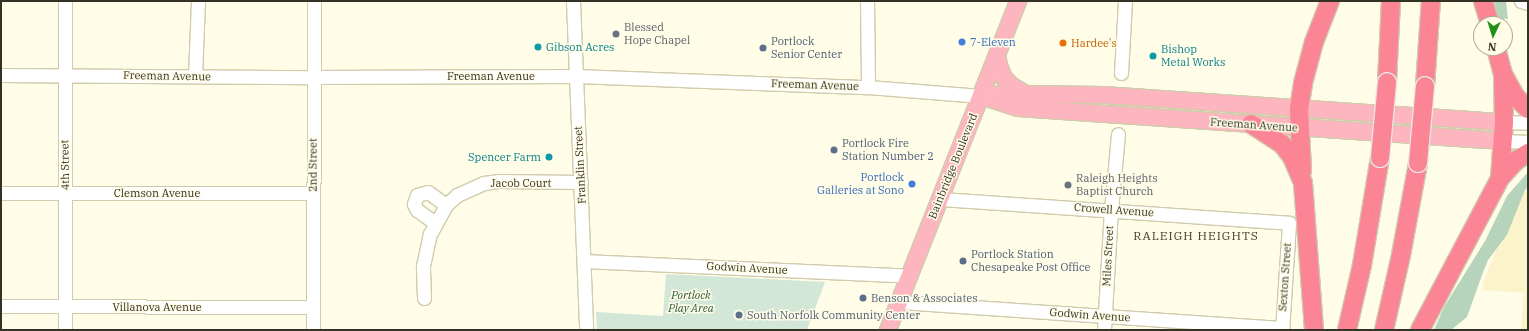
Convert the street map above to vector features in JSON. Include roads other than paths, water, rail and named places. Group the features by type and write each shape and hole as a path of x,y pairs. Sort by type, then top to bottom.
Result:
{"highway":[{"path":"1314,330 1299,109 1307,63 1330,1"},
{"path":"1347,330 1364,259 1380,158 1387,82 1391,1"},
{"path":"1384,330 1401,255 1418,163 1425,86 1430,1"},
{"path":"1483,1 1488,16"},
{"path":"1498,56 1503,74 1504,122 1500,178"},
{"path":"1503,74 1516,97 1528,109"},
{"path":"1251,124 1282,144 1292,157 1303,183"},
{"path":"1420,330 1500,178 1517,160 1528,153"}],"main road":[{"name":"Bainbridge Boulevard","path":"888,330 1018,1"},
{"path":"997,54 1004,78 1012,86 1026,94"},
{"name":"Freeman Avenue","path":"981,96 1026,94 1103,95 1504,122"},
{"name":"Freeman Avenue","path":"981,96 1018,108 1503,141"}],"street":[{"name":"4th Street","path":"65,1 65,330"},
{"path":"195,76 198,1"},
{"name":"2nd Street","path":"313,330 314,1"},
{"name":"Franklin Street","path":"573,1 586,330"},
{"path":"867,1 868,87"},
{"path":"1121,73 1125,1"},
{"path":"1521,1 1528,3"},
{"name":"Freeman Avenue","path":"1,75 314,77 576,76 868,87 981,96"},
{"name":"Freeman Avenue","path":"1504,122 1528,123"},
{"name":"Miles Street","path":"1104,330 1110,210 1118,134"},
{"name":"Freeman Avenue","path":"1503,141 1528,142"},
{"name":"Jacob Court","path":"424,298 423,266 427,247 435,223 446,205 457,195 470,188 491,182 581,182"},
{"path":"435,223 417,210 414,204 417,195 428,192 446,205"},
{"name":"Clemson Avenue","path":"1,193 313,193"},
{"name":"Crowell Avenue","path":"940,199 1289,223"},
{"name":"Sexton Street","path":"1282,329 1289,223"},
{"name":"Godwin Avenue","path":"584,261 910,276"},
{"name":"Godwin Avenue","path":"899,302 1282,329"},
{"name":"Villanova Avenue","path":"1,306 313,307"}],"place":[{"name":"Blessed Hope Chapel","path":"616,34"},
{"name":"7-Eleven","path":"962,42"},
{"name":"Hardee's","path":"1063,43"},
{"name":"Gibson Acres","path":"538,47"},
{"name":"Portlock Senior Center","path":"763,48"},
{"name":"Bishop Metal Works","path":"1153,56"},
{"name":"Portlock Fire Station Number 2","path":"834,150"},
{"name":"Spencer Farm","path":"549,157"},
{"name":"Portlock Galleries at Sono","path":"912,184"},
{"name":"Raleigh Heights Baptist Church","path":"1068,185"},
{"name":"Portlock Station Chesapeake Post Office","path":"963,261"},
{"name":"Benson & Associates","path":"863,298"},
{"name":"South Norfolk Community Center","path":"739,315"}],"district":[{"name":"RALEIGH HEIGHTS","path":"1196,236"}],"park label":[{"name":"Portlock Play Area","path":"691,302"}]}
